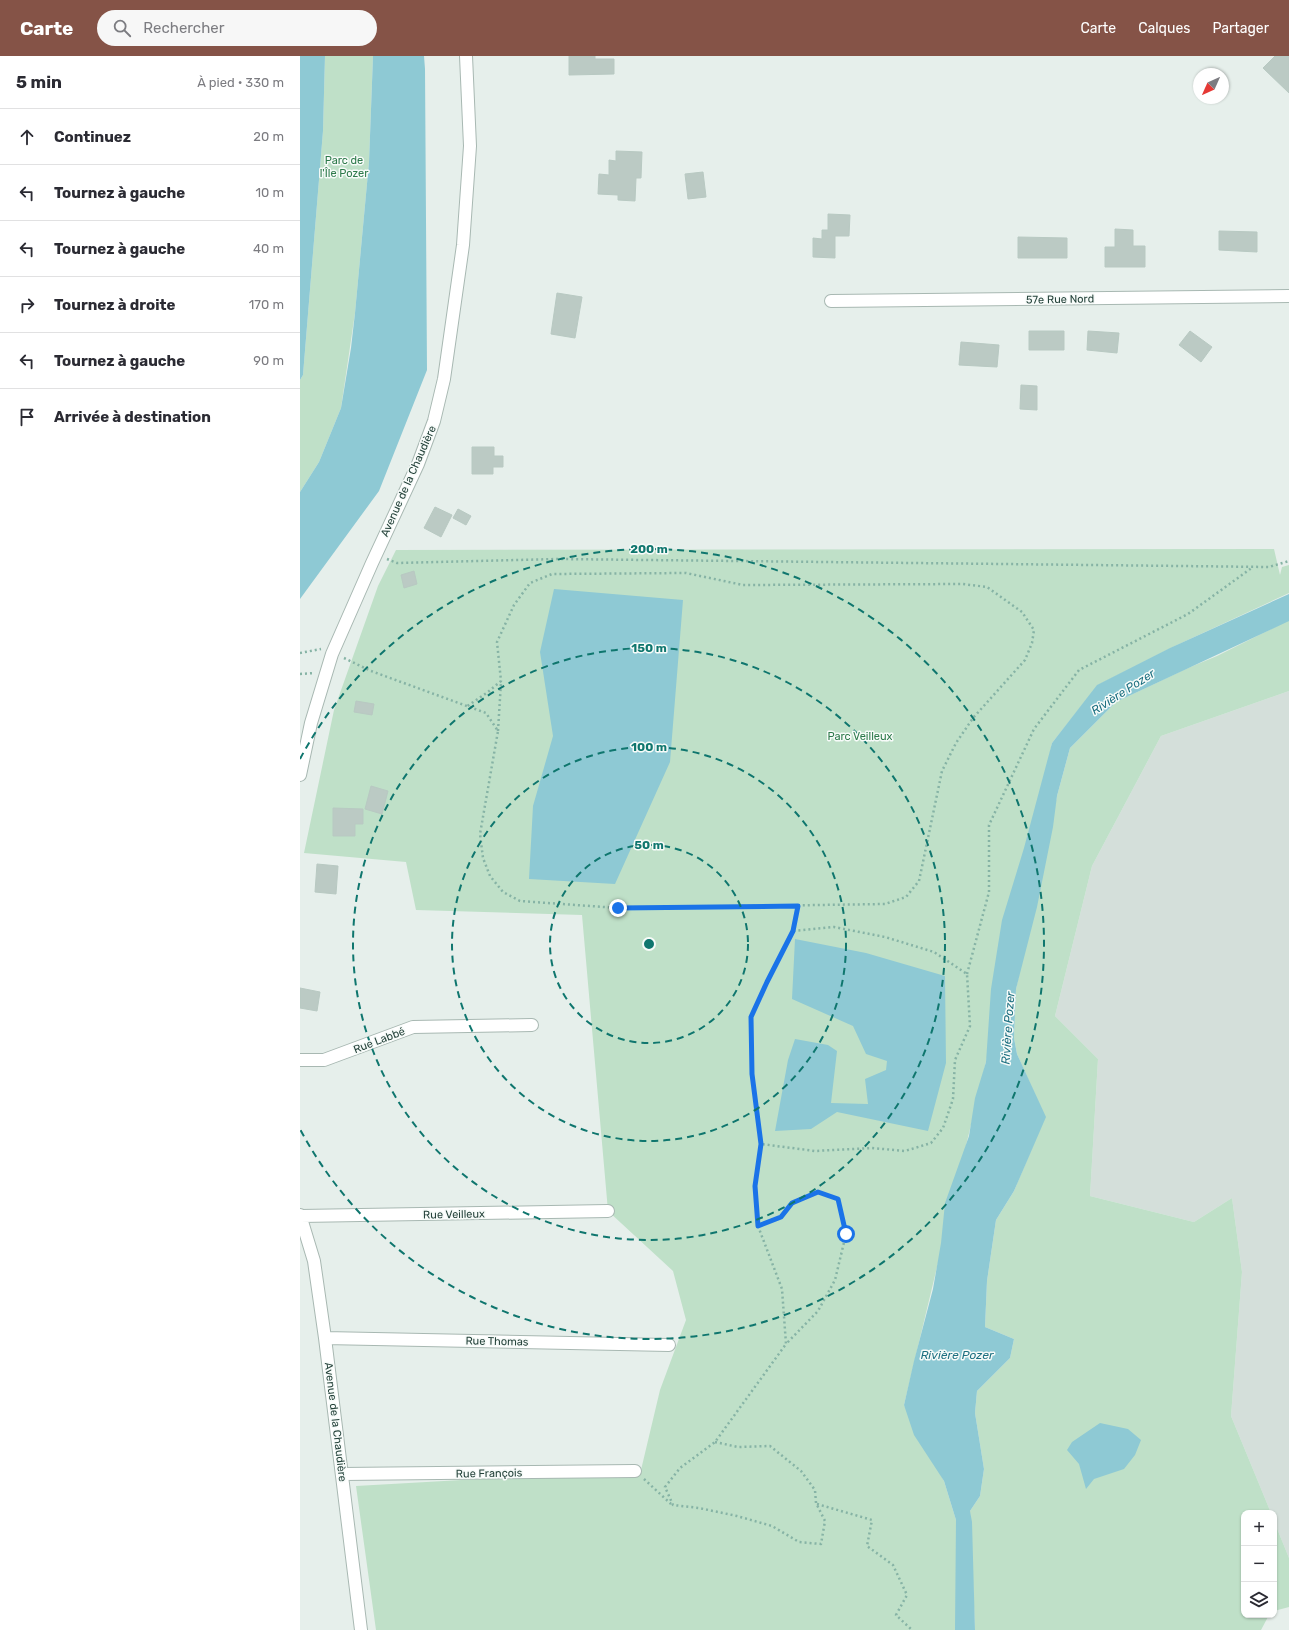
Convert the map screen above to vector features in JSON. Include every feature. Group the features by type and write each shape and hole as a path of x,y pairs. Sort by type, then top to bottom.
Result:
{"street":[{"name":"Avenue de la Chaudière","path":"300,775 311,722 332,654 418,464 434,421 444,379 463,245 469,154 466,56"},
{"name":"57e Rue Nord","path":"831,301 1289,296"},
{"name":"Rue Labbé","path":"300,1060 324,1060 413,1027 532,1025"},
{"name":"Rue Veilleux","path":"300,1216 608,1211"},
{"name":"Avenue de la Chaudière","path":"300,1216 314,1261 343,1474 361,1630"},
{"name":"Rue Thomas","path":"325,1338 669,1345"},
{"name":"Rue François","path":"343,1474 635,1471"}],"path":[{"path":"376,554 397,563 558,559 1268,567 1289,561"},
{"path":"761,1144 815,1151 872,1148 905,1151 931,1143 943,1128 953,1099 955,1060 970,1026 967,974 989,892 989,826 1034,729 1079,670 1188,614 1254,566"},
{"path":"686,573 743,585 963,584 987,587 1022,612 1034,630 1032,643 1025,660 973,718 956,742 942,771 919,882 906,897 885,904 618,908 520,902 503,892 490,876 483,858 480,834 498,731 501,681 497,642 514,605 530,583 552,574 686,573"},
{"path":"300,653 323,649"},
{"path":"341,657 371,671 486,714 498,731"},
{"path":"466,707 501,681"},
{"path":"786,1344 782,1290 758,1226 755,1186 761,1144 752,1074 751,1017 793,931 798,906"},
{"path":"793,931 834,927 885,937 934,952 967,974"},
{"path":"673,1505 665,1487 680,1468 715,1442 786,1344 818,1311 835,1280 846,1234 838,1199 818,1192 792,1203 781,1217 758,1226"},
{"path":"635,1471 673,1505 699,1508 737,1516 772,1526 799,1542 821,1544 825,1521 816,1503 815,1490 801,1471 770,1446 738,1447 715,1442"},
{"path":"816,1503 872,1520 867,1546 893,1565 907,1595 896,1615 912,1630"}],"shaded area":[{"path":"1289,691 1289,1558 1277,1528 1277,1510 1270,1510 1231,1416 1242,1272 1232,1198 1194,1222 1090,1196 1098,1059 1055,1016 1092,866 1161,736"}],"green space":[{"name":"Parc de l'Île Pozer","path":"325,56 373,56 369,162 355,313 341,408 319,462 300,492 300,380 303,375 323,131"},
{"name":"Parc Veilleux","path":"1274,549 1280,575 1282,567 1289,565 1289,593 1177,645 1098,685 1052,743 986,1062 904,1405 944,1481 956,1520 957,1630 376,1630 356,1486 641,1470 660,1390 686,1320 673,1271 608,1211 582,915 416,910 406,862 304,853 334,710 378,586 396,550"},
{"path":"1289,620 1289,691 1161,736 1092,866 1055,1016 1098,1059 1090,1196 1194,1222 1232,1198 1242,1272 1231,1416 1270,1510 1241,1510 1241,1618 1267,1618 1261,1630 975,1630 970,1511 980,1496 984,1469 975,1413 977,1391 1010,1358 1014,1339 985,1327 987,1281 996,1220 1014,1191 1045,1117 1017,1054 1014,1038 1016,989 1057,796 1070,748 1116,702 1217,656"},
{"path":"1277,1528 1289,1558 1289,1607 1277,1610"}],"water":[{"path":"300,56 325,56 323,131 303,375 300,380"},
{"path":"373,56 424,56 427,370 379,491 300,599 300,492 319,462 341,408 351,348 369,162"},
{"path":"554,589 683,600 670,762 615,884 529,879 533,806 553,736 540,652"},
{"name":"Rivière Pozer","path":"1289,594 1289,621 1116,702 1070,748 1057,796 1053,827 1037,907 1016,989 1014,1038 1017,1054 1046,1117 1014,1191 996,1220 987,1281 985,1327 1014,1339 1010,1358 977,1391 975,1413 984,1469 980,1496 970,1511 972,1522 975,1630 955,1630 956,1520 944,1481 914,1435 904,1405 933,1289 941,1243 945,1203 969,1136 975,1098 986,1062 991,989 1002,920 1024,848 1052,743 1097,685 1170,648"},
{"path":"795,939 866,953 945,976 946,1063 928,1131 837,1112 811,1129 775,1131 788,1060 795,1039 828,1045 837,1051 831,1103 868,1104 865,1079 886,1070 887,1061 866,1054 853,1026 792,999"},
{"path":"1100,1423 1128,1429 1141,1440 1135,1455 1124,1469 1094,1479 1086,1489 1079,1464 1067,1450 1072,1442"}],"building":[{"path":"569,56 595,56 595,59 614,59 614,74 569,75"},
{"path":"1275,56 1289,56 1289,93 1263,68"},
{"path":"616,151 642,152 641,178 636,178 635,201 618,200 618,195 598,194 599,174 609,175 609,160 616,161"},
{"path":"703,172 706,197 688,199 685,174"},
{"path":"828,214 850,215 849,236 835,236 835,258 813,257 813,238 822,239 822,230 828,230"},
{"path":"1115,229 1133,230 1133,246 1145,246 1145,267 1105,267 1105,247 1115,247"},
{"path":"1219,231 1257,232 1257,252 1219,250"},
{"path":"1018,237 1067,238 1067,258 1018,258"},
{"path":"557,293 582,297 575,338 551,334"},
{"path":"1029,331 1064,331 1064,350 1029,350"},
{"path":"1088,331 1119,333 1117,353 1087,350"},
{"path":"1190,331 1212,347 1201,362 1179,345"},
{"path":"961,342 999,345 997,367 959,365"},
{"path":"1021,385 1037,386 1037,410 1020,409"},
{"path":"472,447 494,447 494,456 503,456 503,467 493,467 493,474 472,474"},
{"path":"435,507 452,515 441,537 424,528"},
{"path":"458,509 471,516 466,525 453,518"},
{"path":"414,571 417,584 404,588 401,575"},
{"path":"356,701 374,704 372,715 354,712"},
{"path":"371,786 388,791 382,814 365,809"},
{"path":"333,808 363,809 363,824 355,824 355,836 333,836"},
{"path":"317,864 338,866 336,894 315,892"},
{"path":"300,988 320,992 317,1011 300,1008"}],"route":[{"path":"618,908 798,906 793,931 751,1017 752,1074 761,1144 755,1186 758,1226 781,1217 792,1203 818,1192 838,1199 846,1234"}]}
